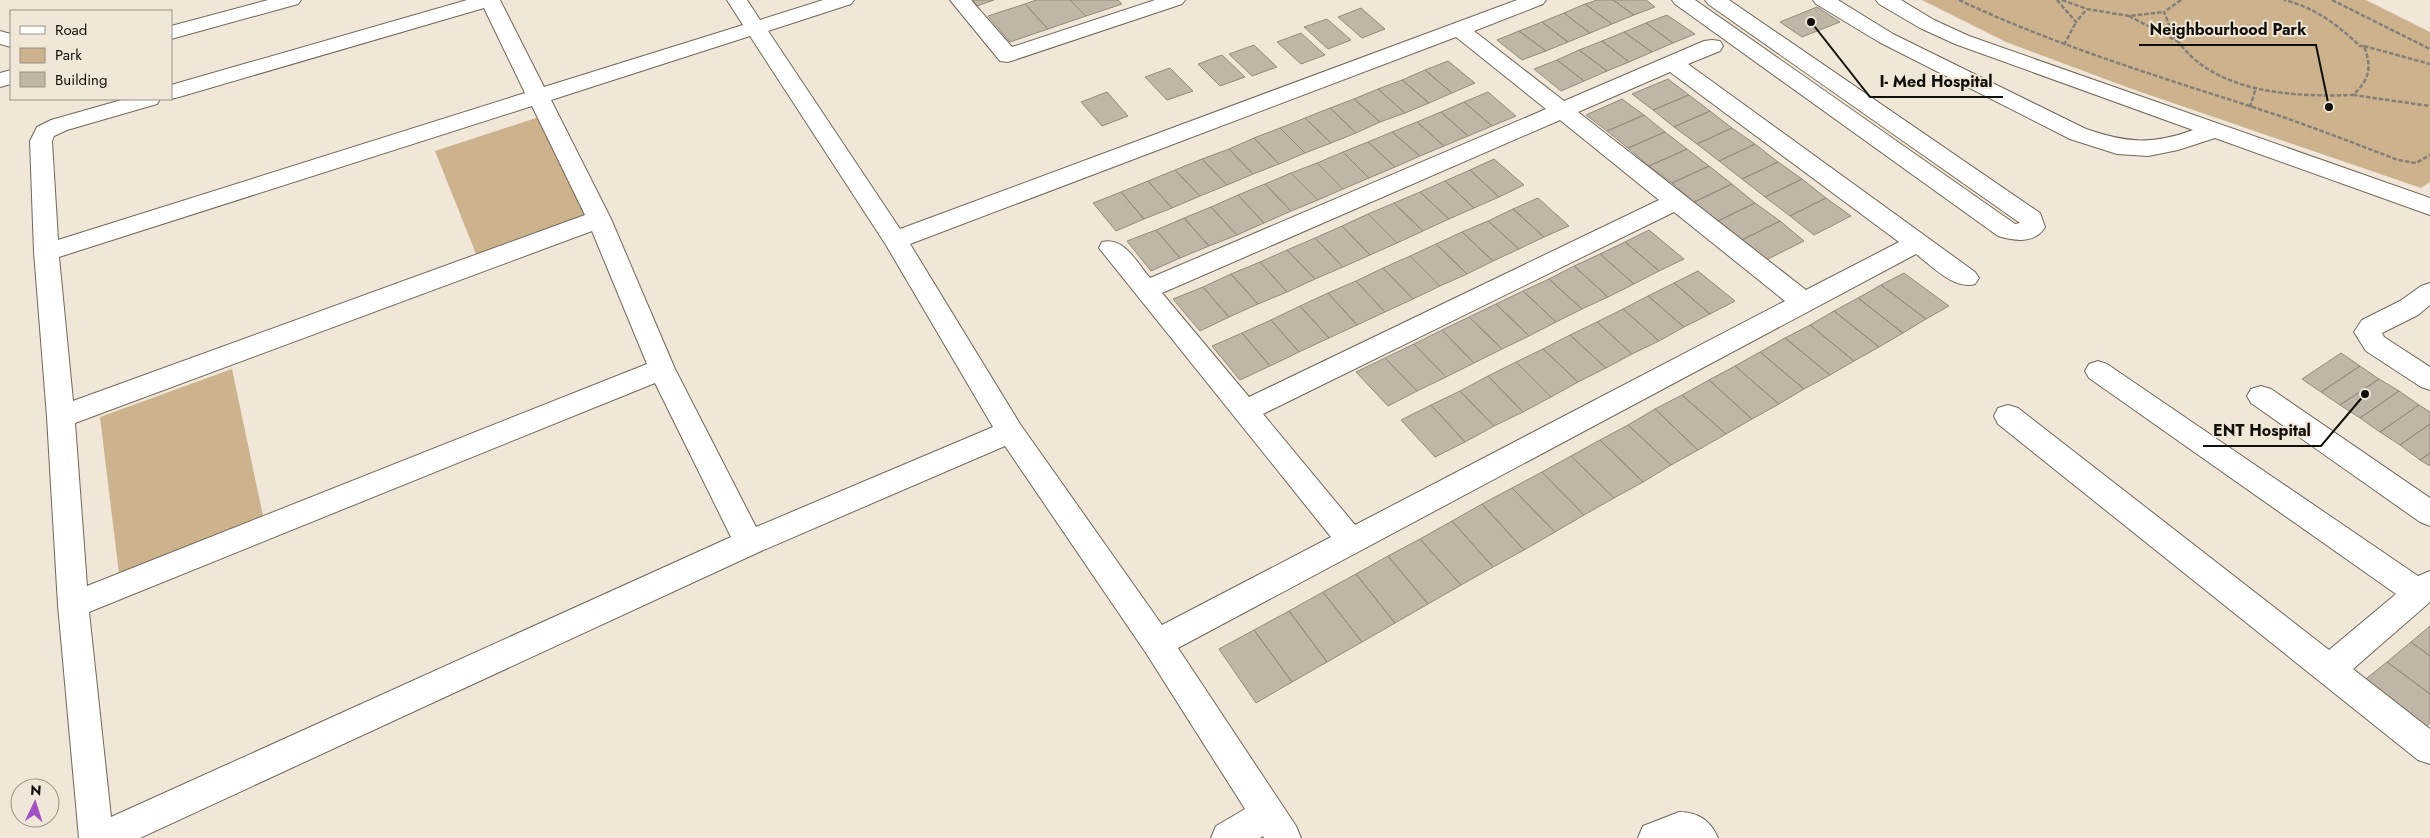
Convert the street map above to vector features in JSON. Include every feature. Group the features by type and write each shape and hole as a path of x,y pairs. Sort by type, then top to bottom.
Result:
{"street":[{"path":"172,14 220,0"},
{"path":"172,33 291,0"},
{"path":"172,92 489,0 540,98 599,219 662,369 749,543"},
{"path":"737,0 895,240 1010,432 1157,643 1276,826 1228,838"},
{"path":"46,252 540,98 844,0"},
{"path":"960,0 1008,56 1175,0"},
{"path":"895,240 1536,0"},
{"path":"1682,0 2007,230 2019,233 2033,227 2031,219 1715,0"},
{"path":"1823,0 1886,38 2078,134 2107,146 2149,150 2172,146 2216,130"},
{"path":"1886,0 1927,24 1962,40 2430,207"},
{"path":"1886,38 1927,24"},
{"path":"1460,30 1804,302"},
{"path":"1145,290 1563,112 1712,46"},
{"path":"1673,64 1966,278"},
{"path":"96,838 73,605 61,417 46,252 41,141 45,132 59,125 146,100"},
{"path":"1244,410 1677,202"},
{"path":"61,417 599,219"},
{"path":"1157,643 1919,242"},
{"path":"1111,248 1352,542"},
{"path":"2430,292 2420,314 2371,327 2367,332 2375,344 2430,380"},
{"path":"73,605 662,369"},
{"path":"2098,371 2424,588 2330,669"},
{"path":"2260,396 2430,514"},
{"path":"2008,416 2430,749"},
{"path":"102,838 749,543 1010,432"},
{"path":"1655,838 1668,830 1679,827 1694,830 1701,838"}],"path":[{"path":"1959,0 2016,27 2064,45 2250,107 2398,160 2416,163 2430,155"},
{"path":"2057,0 2076,22"},
{"path":"2062,0 2087,8 2130,16 2164,12 2180,0"},
{"path":"2284,0 2295,2 2320,15 2347,33 2360,46 2430,64"},
{"path":"2332,0 2430,48"},
{"path":"2064,45 2076,22 2087,8"},
{"path":"2164,12 2178,42"},
{"path":"2130,16 2178,42 2196,61 2210,70 2256,88 2298,95 2353,95 2430,106"},
{"path":"2353,95 2369,77 2370,60 2364,46"},
{"path":"2250,107 2256,88"}],"green space":[{"path":"1922,0 2366,0 2430,32 2430,182 2421,188 2132,89 2006,42"},
{"path":"539,117 588,220 478,259 435,151"},
{"path":"232,369 263,516 119,574 100,417"}],"building":[{"path":"973,0 994,0 977,6"},
{"path":"1036,0 1070,0 1086,16 1048,29 1025,4"},
{"path":"1070,0 1118,0 1122,4 1086,16"},
{"path":"1597,0 1613,0 1634,15 1612,24 1585,4"},
{"path":"1613,0 1646,0 1655,7 1634,15"},
{"path":"1025,4 1048,29 1010,42 988,16"},
{"path":"1585,4 1612,24 1590,33 1564,13"},
{"path":"1817,7 1840,22 1802,37 1780,22"},
{"path":"1361,8 1385,29 1362,38 1338,17"},
{"path":"1564,13 1590,33 1568,42 1542,22"},
{"path":"1667,15 1695,34 1673,43 1646,23"},
{"path":"1327,19 1351,40 1328,49 1304,27"},
{"path":"1542,22 1568,42 1546,51 1519,31"},
{"path":"1646,23 1673,43 1652,52 1624,32"},
{"path":"1519,31 1546,51 1522,60 1497,40"},
{"path":"1624,32 1652,52 1629,62 1602,41"},
{"path":"1301,33 1325,55 1301,64 1277,42"},
{"path":"1602,41 1629,62 1607,71 1579,50"},
{"path":"1254,45 1277,67 1252,76 1229,54"},
{"path":"1579,50 1607,71 1584,81 1557,60"},
{"path":"1222,55 1245,77 1220,86 1198,64"},
{"path":"1557,60 1584,81 1561,91 1534,69"},
{"path":"1448,61 1475,83 1452,93 1425,70"},
{"path":"1170,68 1193,91 1167,100 1145,77"},
{"path":"1425,70 1452,93 1429,103 1402,80"},
{"path":"1668,79 1689,95 1653,110 1632,94"},
{"path":"1402,80 1429,103 1405,113 1378,89"},
{"path":"1378,89 1405,113 1380,122 1354,99"},
{"path":"1107,92 1128,116 1102,126 1081,102"},
{"path":"1488,92 1516,116 1492,126 1464,102"},
{"path":"1689,95 1710,111 1674,127 1653,110"},
{"path":"1354,99 1380,122 1356,133 1330,108"},
{"path":"1622,99 1644,115 1607,131 1586,115"},
{"path":"1464,102 1492,126 1468,136 1441,112"},
{"path":"1330,108 1356,133 1331,143 1305,118"},
{"path":"1710,111 1732,128 1697,144 1674,127"},
{"path":"1441,112 1468,136 1444,146 1417,122"},
{"path":"1644,115 1665,132 1628,148 1607,131"},
{"path":"1305,118 1331,143 1305,153 1280,128"},
{"path":"1417,122 1444,146 1420,156 1392,132"},
{"path":"1280,128 1305,153 1279,164 1254,138"},
{"path":"1732,128 1755,144 1719,161 1697,144"},
{"path":"1392,132 1420,156 1395,167 1368,142"},
{"path":"1665,132 1687,149 1649,166 1628,148"},
{"path":"1254,138 1279,164 1253,174 1229,149"},
{"path":"1368,142 1395,167 1369,178 1343,152"},
{"path":"1755,144 1778,162 1742,179 1719,161"},
{"path":"1229,149 1253,174 1227,185 1202,159"},
{"path":"1687,149 1709,166 1672,183 1649,166"},
{"path":"1343,152 1369,178 1343,189 1317,163"},
{"path":"1202,159 1227,185 1200,196 1175,170"},
{"path":"1494,159 1524,185 1499,197 1470,170"},
{"path":"1778,162 1802,179 1765,197 1742,179"},
{"path":"1317,163 1343,189 1318,200 1291,173"},
{"path":"1709,166 1732,184 1694,202 1672,183"},
{"path":"1175,170 1200,196 1172,208 1148,181"},
{"path":"1470,170 1499,197 1474,208 1445,181"},
{"path":"1291,173 1318,200 1291,211 1265,184"},
{"path":"1802,179 1826,198 1790,216 1765,197"},
{"path":"1148,181 1172,208 1144,219 1121,192"},
{"path":"1445,181 1474,208 1449,219 1420,192"},
{"path":"1265,184 1291,211 1264,223 1238,195"},
{"path":"1732,184 1755,203 1718,221 1694,202"},
{"path":"1121,192 1144,219 1116,231 1093,203"},
{"path":"1420,192 1449,219 1423,231 1394,203"},
{"path":"1238,195 1264,223 1237,235 1211,207"},
{"path":"1538,198 1569,226 1544,237 1513,209"},
{"path":"1826,198 1851,216 1814,235 1790,216"},
{"path":"1394,203 1423,231 1397,243 1368,214"},
{"path":"1755,203 1780,221 1742,240 1718,221"},
{"path":"1211,207 1237,235 1209,246 1184,218"},
{"path":"1513,209 1544,237 1519,249 1488,221"},
{"path":"1368,214 1397,243 1370,255 1342,226"},
{"path":"1184,218 1209,246 1180,258 1156,230"},
{"path":"1488,221 1519,249 1493,261 1462,232"},
{"path":"1780,221 1804,241 1766,260 1742,240"},
{"path":"1342,226 1370,255 1343,267 1315,238"},
{"path":"1156,230 1180,258 1151,271 1127,241"},
{"path":"1649,230 1684,259 1659,271 1625,242"},
{"path":"1462,232 1493,261 1467,274 1436,244"},
{"path":"1315,238 1343,267 1315,279 1287,250"},
{"path":"1625,242 1659,271 1634,284 1600,254"},
{"path":"1436,244 1467,274 1440,286 1410,256"},
{"path":"1287,250 1315,279 1287,292 1260,262"},
{"path":"1600,254 1634,284 1608,297 1574,266"},
{"path":"1410,256 1440,286 1413,299 1383,268"},
{"path":"1260,262 1287,292 1258,304 1231,274"},
{"path":"1574,266 1608,297 1582,309 1549,279"},
{"path":"1383,268 1413,299 1385,312 1356,281"},
{"path":"1698,271 1735,301 1710,314 1674,283"},
{"path":"1904,273 1949,306 1926,319 1881,285"},
{"path":"1231,274 1258,304 1229,317 1203,287"},
{"path":"1549,279 1582,309 1556,322 1523,291"},
{"path":"1356,281 1385,312 1357,325 1328,293"},
{"path":"1674,283 1710,314 1684,327 1648,296"},
{"path":"1881,285 1926,319 1903,333 1858,298"},
{"path":"1203,287 1229,317 1200,331 1173,299"},
{"path":"1523,291 1556,322 1529,336 1496,304"},
{"path":"1328,293 1357,325 1329,338 1300,306"},
{"path":"1648,296 1684,327 1659,341 1623,309"},
{"path":"1858,298 1903,333 1879,347 1834,311"},
{"path":"1496,304 1529,336 1502,349 1469,317"},
{"path":"1300,306 1329,338 1299,352 1271,320"},
{"path":"1623,309 1659,341 1632,354 1597,322"},
{"path":"1834,311 1879,347 1854,361 1810,325"},
{"path":"1469,317 1502,349 1474,363 1442,330"},
{"path":"1271,320 1299,352 1270,366 1242,333"},
{"path":"1597,322 1632,354 1606,368 1570,335"},
{"path":"1810,325 1854,361 1830,375 1785,338"},
{"path":"1442,330 1474,363 1446,377 1414,344"},
{"path":"1242,333 1270,366 1240,380 1212,346"},
{"path":"1570,335 1606,368 1578,382 1543,349"},
{"path":"1785,338 1830,375 1804,389 1760,352"},
{"path":"1414,344 1446,377 1417,391 1385,358"},
{"path":"1543,349 1578,382 1551,397 1516,362"},
{"path":"1760,352 1804,389 1779,404 1735,366"},
{"path":"2341,353 2360,366 2321,392 2302,379"},
{"path":"1385,358 1417,391 1388,406 1356,372"},
{"path":"1516,362 1551,397 1523,412 1488,376"},
{"path":"1735,366 1779,404 1752,419 1709,380"},
{"path":"2360,366 2379,379 2340,405 2321,392"},
{"path":"1488,376 1523,412 1494,426 1460,391"},
{"path":"2379,379 2399,391 2360,418 2340,405"},
{"path":"1709,380 1752,419 1726,434 1682,395"},
{"path":"1460,391 1494,426 1465,442 1431,405"},
{"path":"2399,391 2419,405 2380,432 2360,418"},
{"path":"1682,395 1726,434 1698,450 1655,409"},
{"path":"1431,405 1465,442 1435,457 1401,420"},
{"path":"2419,405 2430,412 2430,424 2400,445 2380,432"},
{"path":"1655,409 1698,450 1671,465 1628,425"},
{"path":"2430,424 2430,453 2420,460 2400,445"},
{"path":"1628,425 1671,465 1643,482 1600,440"},
{"path":"1600,440 1643,482 1614,498 1571,456"},
{"path":"2430,453 2430,466 2420,460"},
{"path":"1571,456 1614,498 1584,515 1542,472"},
{"path":"1542,472 1584,515 1555,532 1512,488"},
{"path":"1512,488 1555,532 1524,550 1482,504"},
{"path":"1482,504 1524,550 1493,567 1452,521"},
{"path":"1452,521 1493,567 1461,585 1420,539"},
{"path":"1420,539 1461,585 1428,604 1388,556"},
{"path":"1388,556 1428,604 1395,623 1356,574"},
{"path":"1356,574 1395,623 1362,642 1323,592"},
{"path":"1323,592 1362,642 1327,662 1289,611"},
{"path":"1289,611 1327,662 1292,682 1254,630"},
{"path":"2430,626 2430,656 2411,642"},
{"path":"1254,630 1292,682 1256,703 1219,649"},
{"path":"2411,642 2430,656 2430,694 2387,662"},
{"path":"2387,662 2430,694 2430,723 2423,729 2362,682"}],"place":[{"name":"I- Med Hospital","path":"1811,22"},
{"name":"Neighbourhood Park","path":"2329,107"},
{"name":"ENT Hospital","path":"2365,394"}]}
